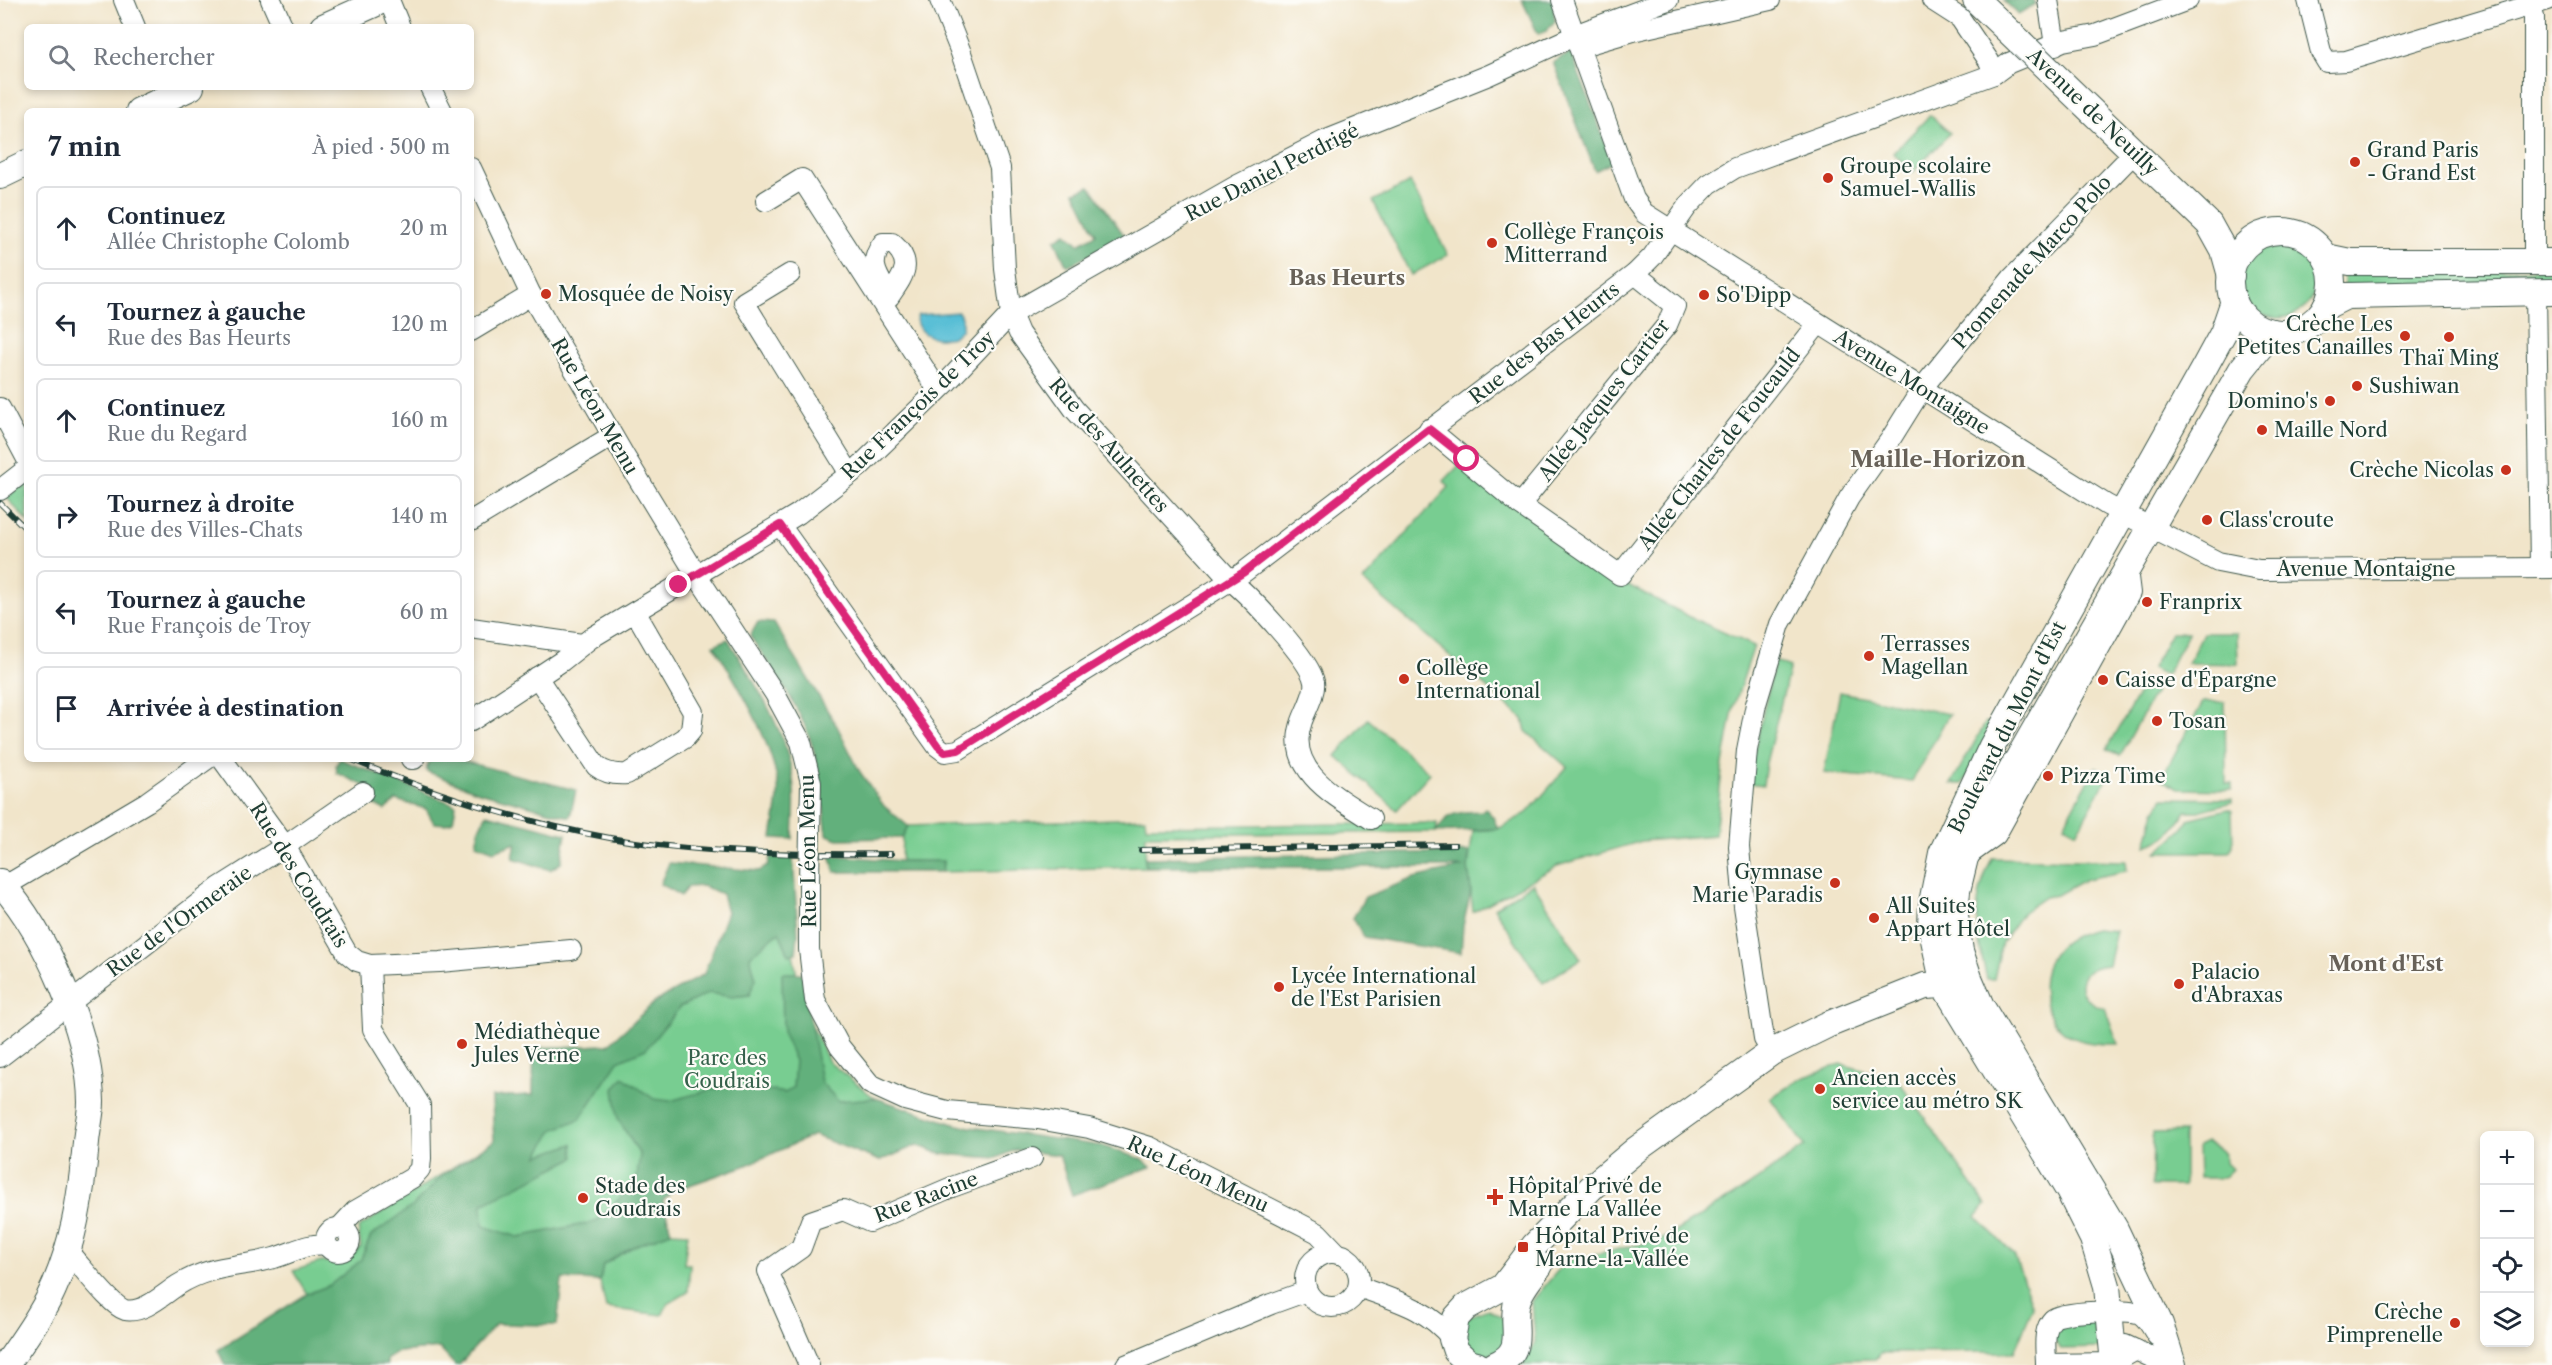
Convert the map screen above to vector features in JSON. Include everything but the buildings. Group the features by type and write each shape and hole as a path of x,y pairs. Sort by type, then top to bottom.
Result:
{"main road":[{"path":"330,24 383,0"},
{"name":"Avenue de Neuilly","path":"1976,0 2209,224 2224,251 2231,276"},
{"path":"143,108 164,93"},
{"path":"0,176 24,164"},
{"name":"Avenue de Neuilly","path":"2209,224 2232,234 2255,238"},
{"path":"2270,232 2295,233 2316,244 2326,257 2332,273 2332,290 2326,306 2317,318 2303,328 2288,332 2272,332 2256,326 2243,315 2234,301 2231,276 2235,261 2243,248 2255,238 2270,232"},
{"path":"2326,257 2350,262 2543,262"},
{"path":"2326,306 2346,296 2544,292"},
{"name":"Boulevard du Mont d'Est","path":"1949,994 1931,926 1936,878 1942,853 1976,778 2223,333 2234,301"},
{"name":"Boulevard du Mont d'Est","path":"2114,1364 2103,1269 2093,1239 2069,1191 2061,1159 1981,1006 1960,951 1955,916 1957,891 1965,858 2019,757 2242,369 2272,332"},
{"path":"1920,995 1925,974 1918,913 1925,864 1943,822 1976,778"},
{"path":"1,890 35,932 61,981 64,1007 85,1060 91,1102 81,1198 68,1252 48,1300 34,1325 6,1365"},
{"path":"1949,994 1960,951"},
{"path":"1460,1355 1456,1318 1470,1305 1503,1287 1538,1254 1594,1185 1637,1149 1748,1082 1920,995 1934,984 1949,994"},
{"path":"1949,994 1952,987 1959,992 2011,1070 2061,1159 2099,1218 2115,1229 2160,1324 2171,1365"},
{"path":"1748,1082 1776,1058 1770,1048 1827,1024 1920,995"},
{"path":"1495,1365 1510,1354 1516,1345 1517,1300 1538,1254"},
{"path":"1470,1305 1486,1301 1499,1305 1506,1309 1516,1323"}],"street":[{"path":"124,0 134,24"},
{"path":"271,0 282,24"},
{"path":"389,0 398,24"},
{"name":"Rue des Aulnettes","path":"940,0 960,50 1000,168 1005,269 1011,314 1019,333 1074,409 1230,580 1244,591 1309,667 1315,684 1298,731 1301,758 1308,771 1319,783 1371,819"},
{"name":"Avenue Montaigne","path":"1562,0 1634,199 1644,213 2122,513 2218,562 2259,570 2546,568"},
{"path":"1577,41 1668,0"},
{"name":"Rue Daniel Perdrigé","path":"1011,314 1236,186 1324,141 1577,41 1627,33 1770,0"},
{"path":"1932,0 1960,18 1989,61 1994,74"},
{"path":"2048,0 2055,45"},
{"name":"Rue des Bas Heurts","path":"780,525 938,746 945,752 958,750 1230,580 1306,525 1635,274 1652,257 1687,207 1709,184 1735,168 1994,74 2010,63 2063,41 2096,35 2188,0"},
{"path":"2308,0 2321,52 2327,62 2346,61 2548,0"},
{"path":"2529,5 2534,17 2543,262"},
{"path":"432,90 440,108"},
{"name":"Promenade Marco Polo","path":"1770,1048 1764,1039 1744,906 1739,847 1747,750 1756,704 1780,624 1849,498 1890,440 1923,387 2012,278 2135,152"},
{"name":"Rue Léon Menu","path":"474,174 531,296 612,436 696,574 776,694 801,742 811,783 809,949 815,1000 840,1047 870,1084 905,1100 947,1111 1038,1119 1089,1128 1150,1147 1318,1233 1338,1254 1353,1262 1359,1273 1359,1287"},
{"path":"766,201 802,179 943,386"},
{"path":"790,274 744,302 850,474"},
{"name":"Allée Jacques Cartier","path":"1520,505 1667,325 1675,306 1635,274"},
{"path":"2544,292 2546,568"},
{"path":"474,329 531,296"},
{"path":"889,297 943,386"},
{"name":"Rue François de Troy","path":"474,719 562,661 582,644 780,525 850,474 943,386 1011,314"},
{"name":"Allée Charles de Foucauld","path":"1520,505 1620,575 1818,324"},
{"path":"0,408 24,453"},
{"path":"1429,429 1520,505"},
{"path":"474,519 612,436"},
{"path":"0,490 24,471"},
{"path":"537,677 596,766 602,771 618,775 627,774 685,738 691,731 693,712 636,613"},
{"path":"474,628 582,644"},
{"path":"1,890 147,802 203,762"},
{"name":"Rue des Coudrais","path":"224,762 285,846 347,953 357,962 370,965"},
{"name":"Rue de l'Ormeraie","path":"0,1057 220,887 285,846 363,792"},
{"path":"68,1252 114,1305 126,1310 139,1309 204,1271 273,1258 315,1243 327,1245 333,1251 338,1252 347,1248 350,1236 340,1227 355,1211 412,1178 420,1169 421,1158 420,1105 373,1029 370,965 440,962 571,950"},
{"name":"Rue Racine","path":"809,1365 768,1271 801,1248 811,1221 843,1210 870,1222 952,1187 1032,1158"},
{"path":"1295,1220 1308,1243 1312,1262"},
{"path":"1338,1254 1328,1253 1312,1262 1306,1275 1307,1291 1316,1302 1328,1307 1339,1307 1354,1297 1359,1287 1418,1309 1433,1318 1460,1355"},
{"path":"1126,1365 1307,1291"},
{"path":"1418,1309 1436,1311 1470,1305"},
{"path":"2136,1350 2114,1364 2046,1364 2046,1332 2048,1325 2057,1315 2134,1312 2148,1321 2171,1365"},
{"path":"2111,1338 2171,1365"}],"green space":[{"path":"1522,0 1553,0 1555,22 1546,31 1538,34"},
{"path":"2003,0 2033,0 2036,4 2018,14"},
{"path":"1571,53 1613,162 1595,171 1553,62"},
{"path":"1930,115 1950,133 1913,172 1893,153"},
{"path":"1410,182 1448,255 1411,275 1373,201"},
{"path":"1090,186 1126,238 1067,266 1055,240 1066,233 1079,244 1096,234 1075,192"},
{"path":"2278,242 2292,245 2305,253 2313,266 2316,280 2313,294 2305,307 2292,315 2278,318 2264,315 2251,307 2243,294 2240,280 2243,266 2251,253 2264,245"},
{"path":"2552,269 2552,285 2344,286 2344,271"},
{"path":"1463,461 1624,583 1694,619 1754,646 1733,709 1722,770 1715,835 1642,841 1557,866 1473,912 1468,867 1473,831 1498,829 1527,813 1567,767 1526,731 1523,719 1363,581 1449,487 1444,481"},
{"path":"24,484 24,518 6,497"},
{"path":"758,622 774,623 837,726 860,772 884,806 908,826 902,838 838,839 827,835 813,748 794,704 750,636"},
{"path":"2171,633 2188,633 2166,675 2152,668"},
{"path":"2203,633 2237,633 2238,664 2188,663"},
{"path":"728,639 766,703 788,755 794,790 793,839 772,838 778,800 777,779 759,727 714,645"},
{"path":"1775,661 1790,667 1766,763 1763,785 1747,783"},
{"path":"2143,686 2155,692 2120,756 2107,749"},
{"path":"1840,692 1949,714 1912,781 1824,773"},
{"path":"2203,702 2225,702 2226,784 2232,784 2232,790 2178,789 2161,779"},
{"path":"1368,719 1430,773 1397,810 1336,756"},
{"path":"1986,722 1997,724 1963,784 1951,784"},
{"path":"338,762 348,762 456,805 453,821 446,824 434,823 426,809 396,800 385,810 373,804 369,788 337,773"},
{"path":"466,762 576,790 570,817 479,792 426,771 428,763"},
{"path":"2096,767 2109,774 2077,832 2064,825"},
{"path":"2163,798 2232,799 2232,802 2199,811 2186,811 2170,833 2146,846 2155,811"},
{"path":"1485,808 1493,817 1498,829 1436,832 1450,816 1482,811"},
{"path":"2228,809 2232,811 2233,846 2229,852 2157,852 2183,829 2188,819"},
{"path":"487,814 566,834 561,863 550,870 513,858 516,843 494,851 476,844 480,826"},
{"path":"1145,818 1146,826 1437,823 1436,832 1146,835 1145,867 942,872 943,862 901,861 902,838 908,826"},
{"path":"1469,852 1471,891 1463,926 1461,953 1364,937 1353,918 1365,897 1414,878 1463,867 1145,867 1145,858"},
{"path":"830,855 901,861 943,861 942,872 835,872"},
{"name":"Parc des Coudrais","path":"770,857 793,857 798,935 796,953 789,955 779,932 750,956 756,979 749,995 732,997 709,993 680,1007 646,1049 618,1061 580,1119 553,1130 538,1156 573,1144 574,1158 482,1204 483,1226 518,1237 595,1222 636,1183 640,1155 618,1119 614,1089 623,1077 654,1099 670,1101 731,1084 785,1093 793,1087 795,1061 783,1034 782,973 802,973 821,1082 838,1101 875,1098 957,1125 1102,1146 1142,1159 1151,1167 1072,1195 1059,1155 1015,1150 996,1158 941,1154 917,1145 880,1161 814,1135 744,1166 672,1191 663,1201 671,1232 634,1246 603,1265 600,1281 562,1279 557,1325 496,1324 459,1365 455,1365 439,1348 398,1352 387,1359 387,1365 225,1365 218,1350 307,1294 330,1285 360,1261 371,1236 413,1206 445,1173 494,1141 492,1097 533,1095 534,1048 608,1045 655,1002 704,974 727,912 722,894 703,886 687,887 681,896 660,884 669,863 759,871 768,866"},
{"path":"1992,858 2126,861 2127,871 2086,879 2057,895 2045,897 2023,912 2002,942 1994,979 1987,979 1977,918 1980,890"},
{"path":"1533,883 1581,959 1543,983 1494,908"},
{"name":"Parc des Coudrais","path":"788,926 802,1004 829,1062 875,1098 957,1125 941,1154 917,1145 880,1161 814,1135 744,1166 672,1191 663,1201 671,1232 688,1233 684,1264 690,1264 688,1292 668,1304 662,1315 606,1308 600,1281 562,1279 557,1325 496,1324 459,1365 455,1365 439,1348 398,1352 387,1359 387,1365 225,1365 218,1350 307,1294 293,1271 321,1262 344,1263 361,1247 358,1228 494,1141 492,1097 533,1095 534,1048 608,1045 655,1002"},
{"path":"2095,929 2116,931 2108,965 2088,971 2083,977 2082,991 2086,998 2094,1004 2105,1008 2118,1044 2090,1042 2070,1036 2056,1024 2045,1003 2044,979 2051,957 2066,941"},
{"path":"1841,1064 1898,1080 1986,1205 1976,1217 2014,1255 2033,1307 2014,1352 1881,1353 1875,1359 1834,1360 1833,1365 1523,1365 1535,1342 1532,1301 1566,1261 1663,1239 1747,1187 1805,1146 1770,1098 1802,1078"},
{"path":"2184,1132 2184,1186 2152,1186 2153,1133"},
{"path":"2206,1142 2222,1152 2226,1163 2232,1169 2223,1178 2199,1178 2198,1146"},
{"path":"1488,1309 1502,1317 1508,1326 1504,1347 1483,1356 1463,1345 1465,1318"},
{"path":"2102,1320 2102,1348 2061,1349 2054,1341 2054,1331 2061,1322"}],"water":[{"path":"958,312 962,317 962,329 953,337 941,338 925,334 916,320 918,315"}],"railway":[{"path":"0,503 24,527"},
{"path":"358,762 478,806 543,824 610,838 680,847 750,852 891,854"},
{"path":"1141,850 1455,845"}],"place":[{"name":"Grand Paris - Grand Est","path":"2355,162"},
{"name":"Groupe scolaire Samuel-Wallis","path":"1828,178"},
{"name":"Collège François Mitterrand","path":"1492,243"},
{"name":"Mosquée de Noisy","path":"546,294"},
{"name":"So'Dipp","path":"1704,295"},
{"name":"Crèche Les Petites Canailles","path":"2405,336"},
{"name":"Thaï Ming","path":"2449,337"},
{"name":"Sushiwan","path":"2357,386"},
{"name":"Domino's","path":"2330,401"},
{"name":"Maille Nord","path":"2262,430"},
{"name":"Crèche Nicolas","path":"2506,470"},
{"name":"Class'croute","path":"2207,520"},
{"name":"Franprix","path":"2147,602"},
{"name":"Terrasses Magellan","path":"1869,656"},
{"name":"Collège International","path":"1404,679"},
{"name":"Caisse d'Épargne","path":"2103,680"},
{"name":"Tosan","path":"2157,721"},
{"name":"Pizza Time","path":"2048,776"},
{"name":"Gymnase Marie Paradis","path":"1835,883"},
{"name":"All Suites Appart Hôtel","path":"1874,918"},
{"name":"Palacio d'Abraxas","path":"2179,984"},
{"name":"Lycée International de l'Est Parisien","path":"1279,987"},
{"name":"Médiathèque Jules Verne","path":"462,1044"},
{"name":"Ancien accès service au métro SK","path":"1820,1089"},
{"name":"Hôpital Privé de Marne La Vallée","path":"1495,1197"},
{"name":"Stade des Coudrais","path":"583,1198"},
{"name":"Hôpital Privé de Marne-la-Vallée","path":"1523,1247"},
{"name":"Crèche Pimprenelle","path":"2455,1323"}],"district":[{"name":"Bas Heurts","path":"1347,278"},
{"name":"Maille-Horizon","path":"1938,459"},
{"name":"Mont d'Est","path":"2386,964"}],"route":[{"path":"679,585 780,525 938,746 945,752 958,750 1244,572 1429,429 1467,459"}]}
